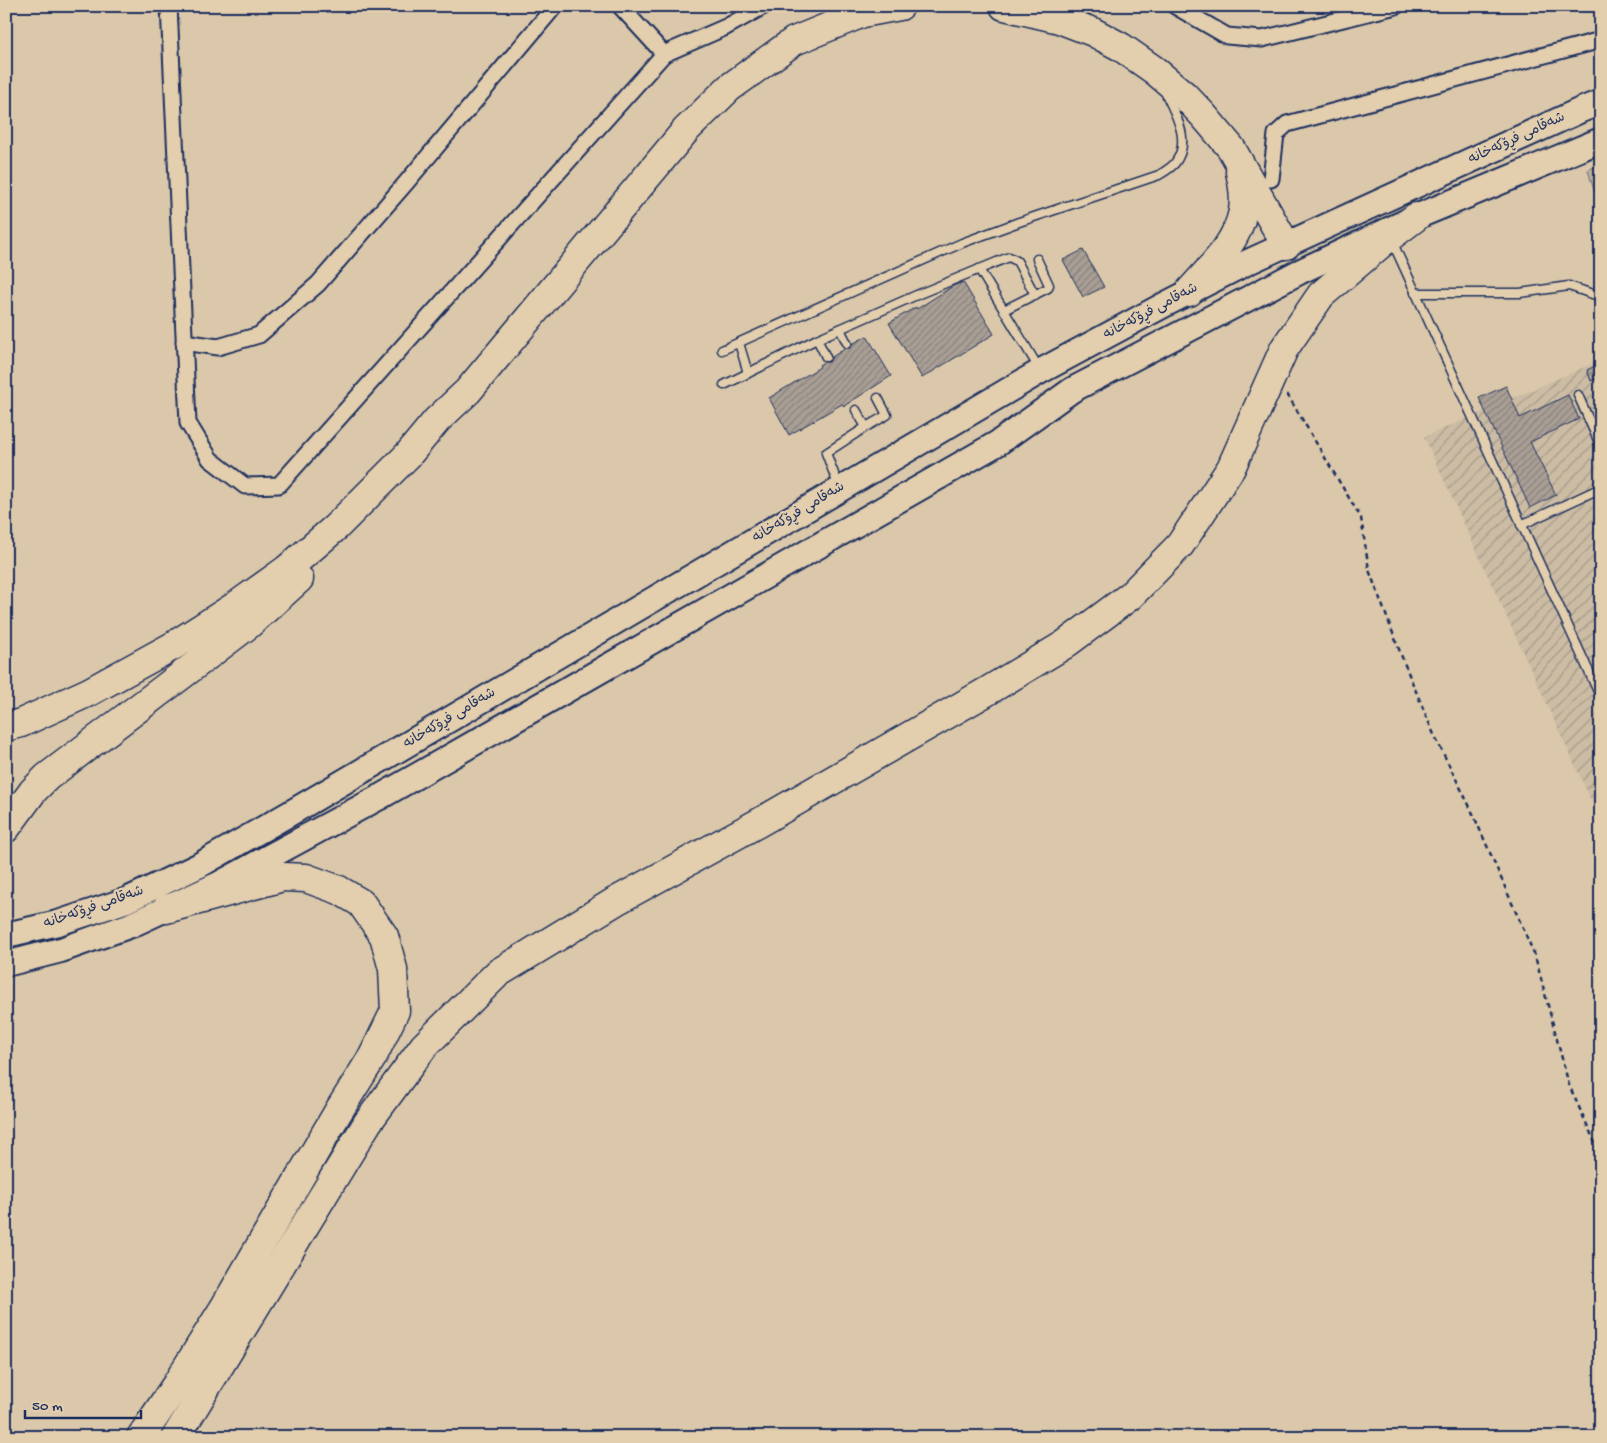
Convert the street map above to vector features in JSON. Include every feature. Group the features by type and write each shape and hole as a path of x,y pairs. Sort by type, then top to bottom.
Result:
{"highway":[{"path":"6,828 33,791 47,777 248,625 341,541 442,429 468,391 680,138 729,88 794,41 863,13 900,6"},
{"path":"1004,6 1059,19 1093,32 1121,47 1154,70 1184,95 1230,148 1286,244"},
{"path":"1189,292 1222,255 1237,229 1243,211 1239,163"},
{"path":"176,1437 368,1122 424,1046 498,973 616,902 760,822 986,692 1064,645 1130,596 1180,545 1232,468 1284,349 1321,295 1390,236 1416,217"},
{"path":"8,726 21,723 89,692 173,646 237,605 286,570 336,527 408,454 437,420 468,391"},
{"path":"141,1437 224,1308 373,1056 395,1011 393,969 384,936 361,903 339,890 306,878 283,877 166,909"}],"main road":[{"name":"شەقامی فڕۆکەخانە","path":"9,935 58,923 127,900 198,866 1050,367 1248,262 1601,102"},
{"name":"شەقامی فڕۆکەخانە","path":"8,963 61,950 114,932 217,885 378,798 998,443 1072,390 1298,272 1416,217 1601,140"},
{"path":"1286,244 1298,272"},
{"path":"1050,367 1072,390"}],"street":[{"path":"169,6 188,423 210,459 245,486 279,485 664,54 726,27 764,6"},
{"path":"184,342 218,347 259,335 318,284 555,6"},
{"path":"620,6 664,54"},
{"path":"1175,6 1227,36 1262,39 1396,6"},
{"path":"1271,179 1276,134 1287,124 1601,40"}],"lane":[{"path":"722,350 962,243 1159,175 1173,165 1181,154 1182,141 1180,124 1154,70"},
{"path":"1390,236 1601,698"},
{"path":"724,385 817,339 1009,257 1014,259 1036,295"},
{"path":"1004,310 1046,290 1049,286 1037,259"},
{"path":"978,269 1004,310 1050,367"},
{"path":"1415,292 1520,293 1569,286 1601,297"},
{"path":"840,329 847,343"},
{"path":"817,339 826,357"},
{"path":"739,343 748,373"},
{"path":"1578,395 1601,447"},
{"path":"840,489 826,453 887,415 878,398"},
{"path":"856,410 866,427"},
{"path":"1521,524 1601,488"}],"path":[{"path":"1286,392 1361,518 1368,570 1431,728 1470,807 1535,956 1569,1085 1601,1156"}],"shaded area":[{"path":"1601,164 1601,192 1595,194 1588,170"},
{"path":"1601,360 1601,822 1424,437"}],"building":[{"path":"1083,250 1104,287 1083,297 1063,260"},
{"path":"963,282 994,334 922,378 889,323"},
{"path":"867,336 891,376 844,406 842,404 789,435 769,398 820,367 819,365 824,362 829,362 832,357 846,348 850,348 852,344"},
{"path":"1597,365 1601,377 1591,381 1587,370"},
{"path":"1506,386 1520,418 1568,395 1579,419 1530,442 1556,495 1530,508 1479,398"}]}
